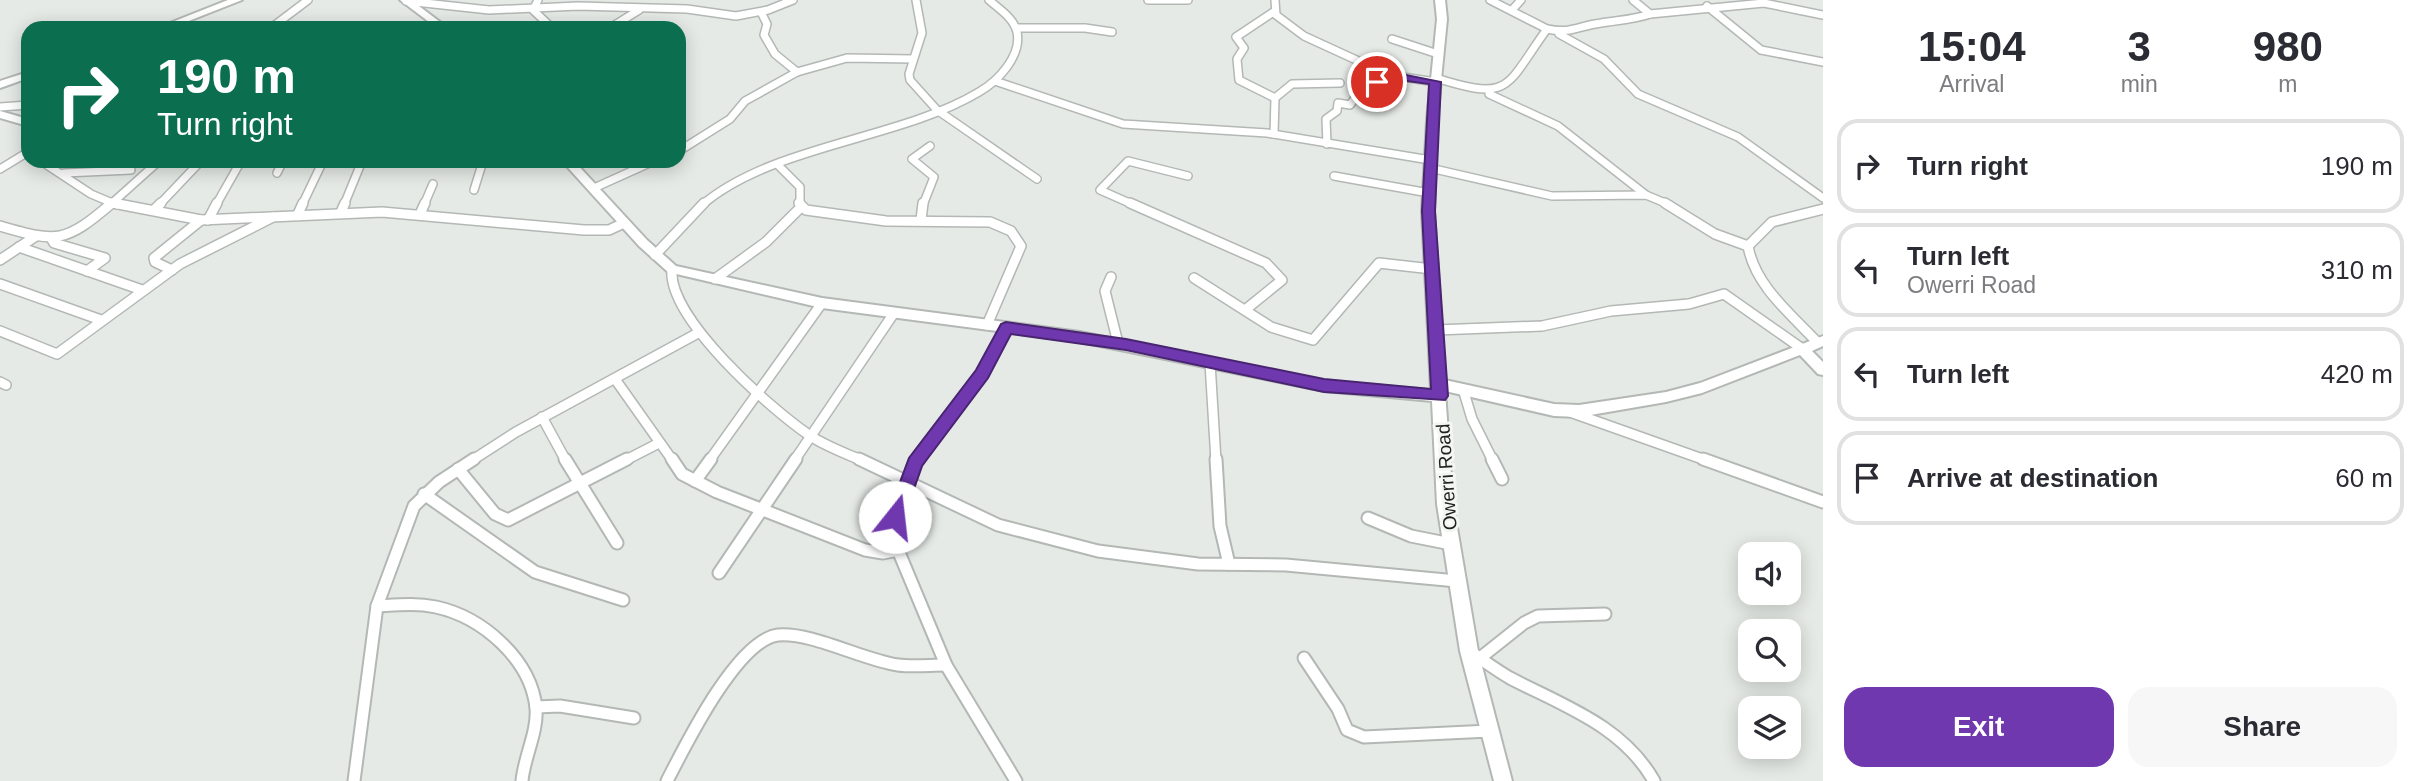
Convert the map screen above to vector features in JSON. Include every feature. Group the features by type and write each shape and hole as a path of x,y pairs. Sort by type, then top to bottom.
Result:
{"main road":[{"path":"181,21 237,0"},
{"name":"Owerri Road","path":"1440,0 1442,19 1429,193 1445,504 1457,581 1503,781"},
{"path":"406,1 433,21"},
{"path":"0,85 21,78"},
{"path":"0,114 21,121"},
{"path":"575,168 624,223 672,269 822,303 1118,343 1324,386 1464,389 1569,412 1619,406 1702,387 1741,375 1820,342"},
{"path":"1801,348 1823,370"}],"street":[{"path":"278,21 308,0"},
{"path":"533,10 538,0"},
{"path":"406,1 440,2 466,9 533,10 564,6 687,9 736,16 761,12 793,0"},
{"path":"916,0 922,33 913,59 911,80 937,110 1037,179"},
{"path":"655,255 713,195 778,165 904,124 979,93 995,81 1016,46 1016,28 989,0"},
{"path":"1148,0 1188,0"},
{"path":"1275,0 1275,11 1295,32 1391,76 1436,80 1489,94 1558,125 1646,195 1689,215 1715,234 1748,246"},
{"path":"1490,0 1604,59 1638,94 1738,137 1823,198"},
{"path":"1511,10 1521,0"},
{"path":"1633,0 1650,14"},
{"path":"1795,7 1802,0"},
{"path":"1559,34 1707,4 1764,3 1795,7 1823,15"},
{"path":"1707,4 1761,50 1823,62"},
{"path":"621,21 640,9"},
{"path":"533,10 545,21"},
{"path":"1275,11 1236,37 1244,48 1237,58 1239,80 1275,98"},
{"path":"761,12 767,24 764,35 775,54 797,72"},
{"path":"1016,28 1085,28 1112,32"},
{"path":"1489,94 1505,87 1516,77 1546,30"},
{"path":"1392,39 1438,54"},
{"path":"686,147 730,119 734,110 745,101 797,72 847,58 913,59"},
{"path":"1327,144 1326,119 1337,111 1338,103 1350,105 1355,98 1364,97 1377,82 1391,76"},
{"path":"995,81 1123,124 1274,134 1430,164 1542,194 1646,195"},
{"path":"1274,134 1275,98 1292,84 1340,83"},
{"path":"0,107 21,106"},
{"path":"921,220 924,198 934,177 912,159 930,146"},
{"path":"0,169 21,156"},
{"path":"1188,176 1128,161 1100,190 1106,195 1266,263 1282,280 1245,310"},
{"path":"778,165 800,187 802,207"},
{"path":"54,168 91,194 122,207 155,209 204,220 341,212 420,214 584,230 608,230 624,223"},
{"path":"0,226 51,238 64,234 116,203 152,168"},
{"path":"155,209 194,168"},
{"path":"172,270 155,262 154,258 204,220 237,168"},
{"path":"277,173 280,168"},
{"path":"298,214 320,168"},
{"path":"341,212 359,168"},
{"path":"474,190 481,168"},
{"path":"594,188 638,168"},
{"path":"64,173 131,170"},
{"path":"1334,176 1429,193"},
{"path":"420,214 433,184"},
{"path":"802,207 845,217 983,221 995,223 1017,235 1021,246 1017,260 987,325"},
{"path":"715,279 766,242 802,207"},
{"path":"1820,342 1756,274 1748,259 1748,246 1772,222 1823,209"},
{"path":"0,341 4,333 57,354 172,270 276,216"},
{"path":"0,260 36,236"},
{"path":"51,238 54,243 105,258 87,271"},
{"path":"19,247 142,290"},
{"path":"1194,278 1271,327 1313,340 1322,333 1379,263 1432,269"},
{"path":"672,269 671,278 676,291 698,333 777,412 812,437 998,524 1098,551 1175,561 1298,566 1457,581"},
{"path":"1111,277 1105,291 1118,343"},
{"path":"0,284 101,320"},
{"path":"1436,330 1542,326 1611,311 1689,304 1724,294 1801,348"},
{"path":"695,481 756,391 822,303"},
{"path":"719,573 894,313"},
{"path":"1006,327 982,374 931,438 906,482 895,517 898,550 946,665 1016,781"},
{"path":"354,781 377,606 399,540 414,506 424,494 458,469 541,417 698,333"},
{"path":"1209,363 1209,399 1215,442 1219,528 1229,564"},
{"path":"615,379 682,474 762,510 865,550 883,553 898,550"},
{"path":"1464,389 1472,419 1502,479"},
{"path":"1569,412 1823,502"},
{"path":"541,417 617,543"},
{"path":"458,469 495,514 508,520 659,443"},
{"path":"424,494 535,572 623,600"},
{"path":"1368,518 1411,536 1451,544"},
{"path":"377,606 417,604 439,607 467,616 516,659 536,707 523,758 522,781"},
{"path":"1605,614 1538,616 1474,655 1617,738 1647,765 1654,781"},
{"path":"667,781 724,683 754,648 777,635 793,636 898,665 946,665"},
{"path":"1304,658 1338,709 1347,730 1353,734 1364,737 1490,731"},
{"path":"536,707 551,704 611,718 634,718"}],"route":[{"path":"895,517 915,463 931,438 982,374 1006,327 1126,345 1324,386 1440,396 1429,234 1430,160 1436,82 1391,76 1377,82"}]}
